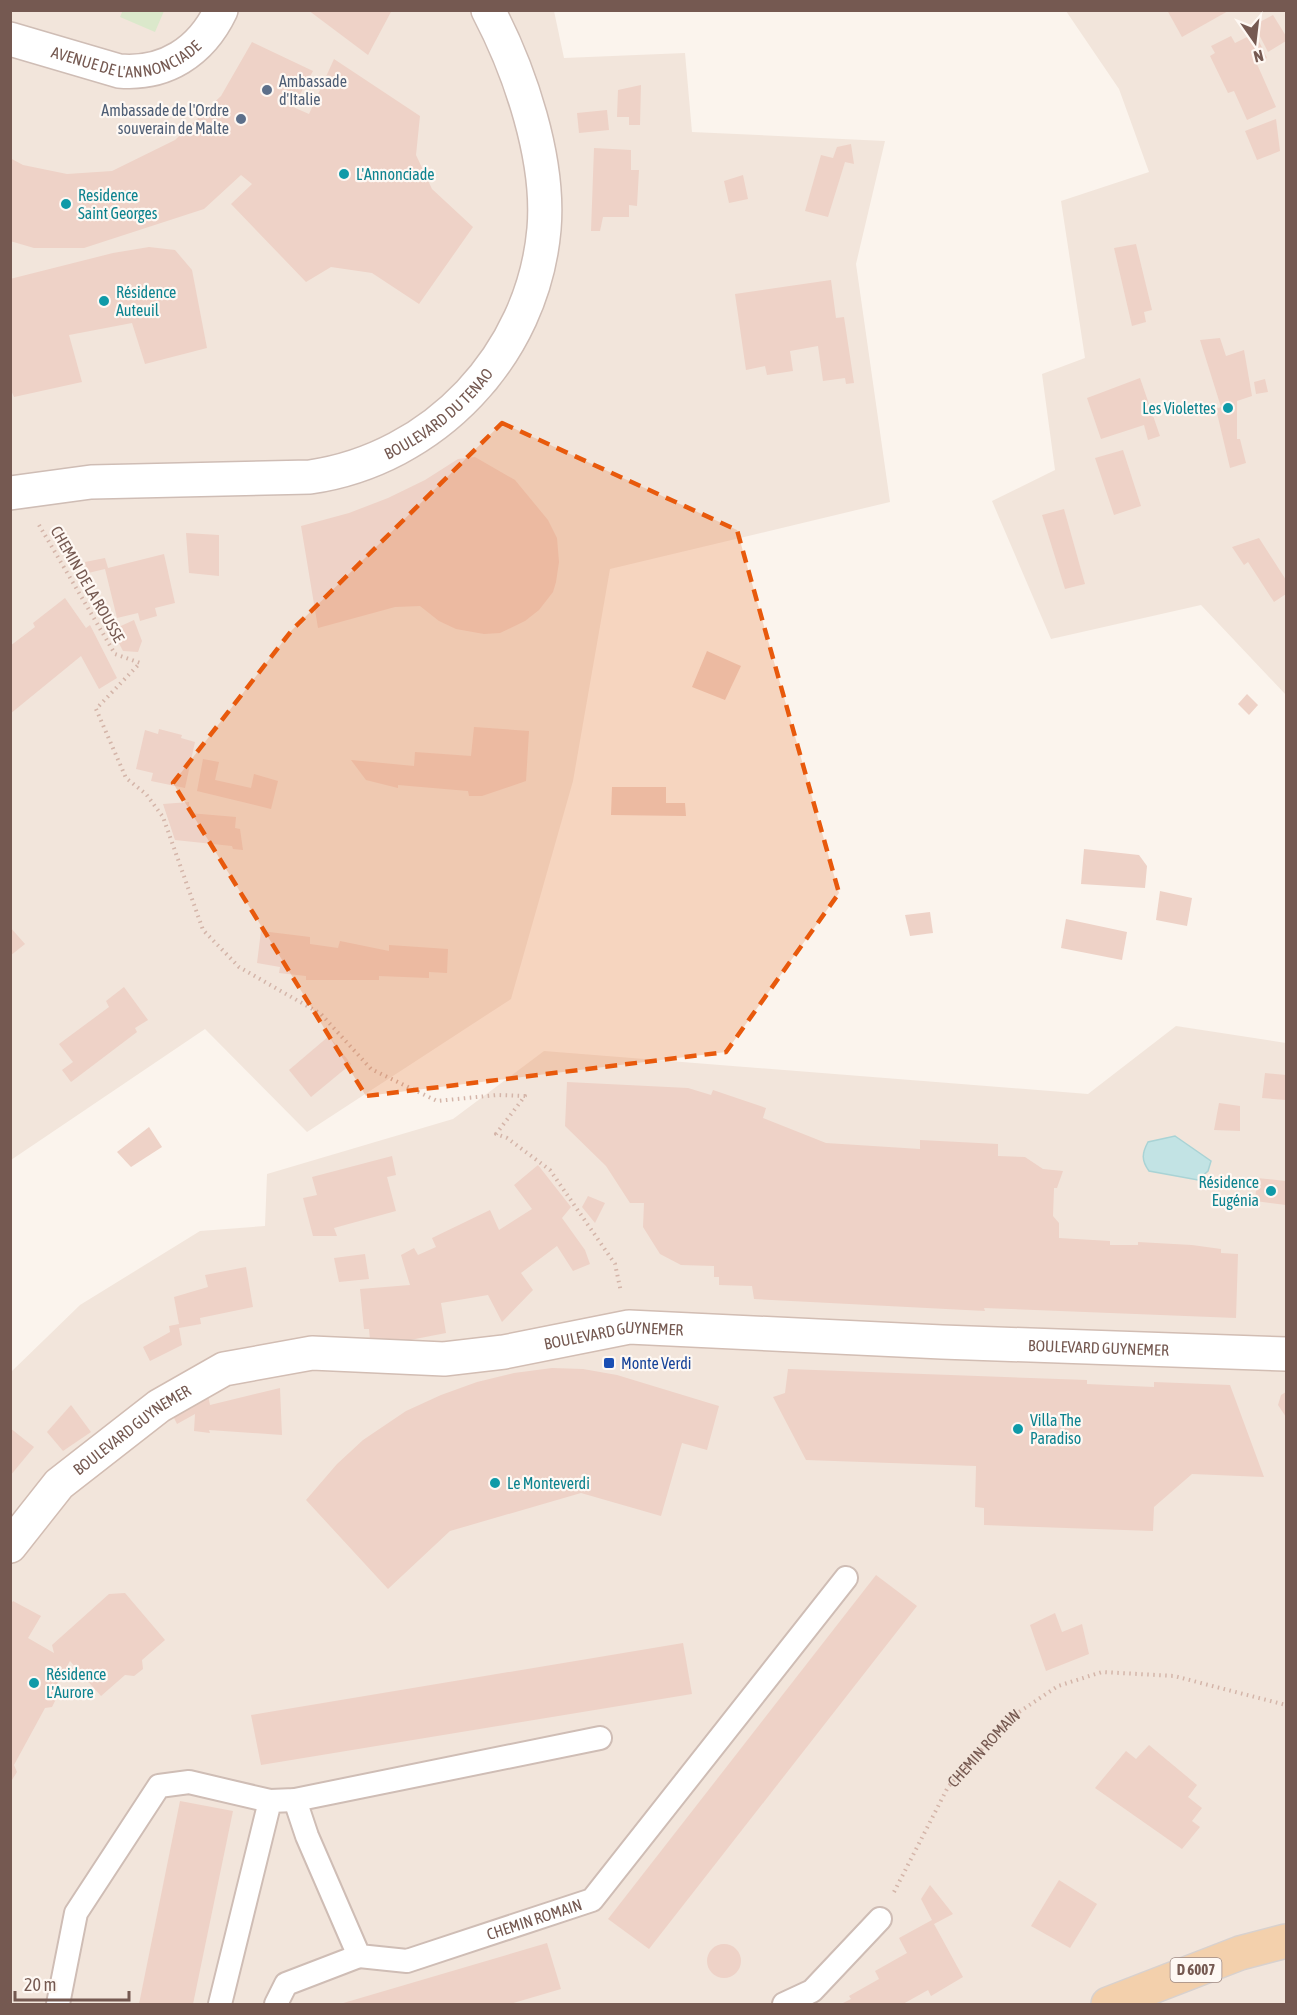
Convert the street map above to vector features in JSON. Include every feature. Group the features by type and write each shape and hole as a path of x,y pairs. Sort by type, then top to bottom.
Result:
{"main road":[{"name":"AVENUE DE L'ANNONCIADE","path":"10,39 119,71 144,71 175,61 191,51 206,38 221,10"},
{"name":"BOULEVARD DU TENAO","path":"15,492 91,482 310,477 334,474 364,465 396,451 426,432 458,406 502,354 519,322 537,266 544,228 543,201 532,120 521,84 488,10"},
{"name":"BOULEVARD GUYNEMER","path":"10,1546 59,1484 159,1406 224,1369 312,1353 444,1359 504,1352 629,1328 930,1342 1287,1354"},
{"name":"D 6007","path":"1108,2004 1240,1953 1287,1941"}],"lane":[{"name":"CHEMIN ROMAIN","path":"276,2004 286,1984 359,1956 407,1961 592,1900 846,1578"},
{"path":"58,2004 76,1913 159,1786 189,1782 270,1801 295,1800 600,1738"},
{"path":"295,1800 307,1836 359,1956"},
{"path":"220,2004 270,1801"},
{"path":"783,2004 812,1991 880,1919"}],"path":[{"name":"CHEMIN DE LA ROUSSE","path":"15,492 115,654 141,663 96,709 126,778 146,794 163,817 203,930 239,967 321,1014 371,1068 437,1101 497,1095 525,1096 496,1134 507,1138 550,1170 615,1264 629,1328"},
{"name":"CHEMIN ROMAIN","path":"880,1919 948,1787 1010,1718 1058,1686 1102,1672 1174,1676 1287,1705"}],"highlighted area":[{"path":"502,423 737,530 839,893 726,1052 366,1096 173,783 292,630"}],"shaded area":[{"path":"11,11 554,11 564,58 685,53 692,132 885,141 856,264 890,502 610,569 573,781 511,999 307,1132 205,1029 11,1160"},
{"path":"1066,11 1286,11 1286,695 1201,605 1051,639 992,501 1055,470 1042,374 1085,358 1061,201 1149,172 1119,89"},
{"path":"1176,1026 1286,1043 1286,2004 11,2004 11,1372 80,1305 200,1231 265,1226 267,1174 453,1119 544,1051 1088,1094"}],"green space":[{"path":"123,10 164,11 155,32 120,17"}],"water":[{"path":"1175,1136 1211,1161 1208,1171 1198,1180 1149,1171 1146,1167 1143,1156 1148,1142"}],"building":[{"path":"308,10 392,10 368,55"},
{"path":"1167,10 1230,10 1182,37"},
{"path":"1273,15 1286,36 1286,41 1268,52 1254,25"},
{"path":"1255,33 1267,58 1257,64 1276,107 1247,120 1234,91 1228,93 1210,56 1215,53 1211,46 1231,36 1235,43"},
{"path":"252,42 313,71 293,107 309,114 334,59 420,116 416,155 432,189 473,227 419,304 372,273 331,267 306,282 231,204 252,184 241,175 204,209 84,248 34,248 10,241 10,158 23,165 67,174 112,171 175,140 221,96"},
{"path":"641,85 640,125 629,125 629,117 617,117 618,90"},
{"path":"607,110 609,130 579,133 577,113"},
{"path":"1276,119 1280,151 1257,160 1245,131"},
{"path":"851,144 854,164 845,162 828,217 805,211 821,155 833,158 837,147"},
{"path":"594,148 631,150 631,170 639,170 637,206 629,205 629,217 603,217 600,231 591,231"},
{"path":"743,175 748,199 729,203 724,181"},
{"path":"1136,244 1152,310 1144,312 1146,322 1132,326 1114,248"},
{"name":"Résidence Auteuil","path":"149,247 175,250 192,270 207,348 145,364 132,323 69,335 82,382 14,397 10,388 10,279 113,253"},
{"path":"831,280 836,318 844,317 854,383 846,384 845,378 823,381 818,346 790,351 793,371 767,375 765,366 746,370 735,294"},
{"name":"Les Violettes","path":"1220,338 1226,356 1244,350 1252,396 1237,401 1237,439 1240,439 1246,463 1230,468 1216,409 1221,407 1200,340"},
{"path":"1140,378 1160,436 1148,440 1144,425 1101,439 1087,398"},
{"path":"1265,379 1268,392 1256,394 1254,382"},
{"path":"1123,450 1141,506 1114,515 1095,458"},
{"path":"475,457 515,480 548,520 557,538 559,562 556,582 553,592 539,610 525,621 500,633 484,634 456,629 439,621 420,606 395,607 318,628 301,526 349,513 388,498 425,480 458,459"},
{"path":"1064,509 1085,584 1065,589 1042,515"},
{"path":"186,533 219,535 219,576 189,573"},
{"path":"1259,538 1286,580 1286,594 1274,602 1248,562 1244,565 1232,547"},
{"path":"164,554 175,603 155,608 157,616 140,621 138,613 117,618 105,569 88,573 85,562 105,558 108,568"},
{"path":"65,598 86,628 90,625 117,678 99,689 81,656 10,714 10,646 35,627 33,623"},
{"path":"134,620 142,641 138,652 123,651 112,630"},
{"path":"707,651 741,666 725,700 692,687"},
{"path":"1247,694 1258,705 1249,715 1238,704"},
{"path":"474,727 529,731 526,781 482,796 469,796 468,791 398,785 398,788 366,780 351,760 414,766 415,752 471,756"},
{"path":"159,729 182,735 181,738 195,742 185,788 151,781 153,773 136,769 145,730 158,734"},
{"path":"203,759 219,762 215,780 251,788 254,774 278,781 271,809 197,791"},
{"path":"612,787 666,787 666,803 685,803 686,816 611,815"},
{"path":"189,802 189,813 236,817 235,828 240,829 243,850 233,849 232,846 175,840 163,804"},
{"path":"1084,849 1139,855 1147,866 1145,888 1081,884"},
{"path":"1160,891 1192,898 1187,926 1156,920"},
{"path":"930,912 933,933 910,936 905,915"},
{"path":"1066,919 1127,932 1122,960 1061,948"},
{"path":"10,927 25,944 10,956"},
{"path":"261,931 310,937 310,944 338,948 340,941 389,951 389,945 448,949 447,973 429,972 429,978 379,976 379,980 306,980 306,976 279,973 280,967 257,963"},
{"path":"124,987 148,1020 135,1028 137,1032 71,1082 62,1070 73,1062 59,1044 109,1007 106,1001"},
{"path":"329,1036 351,1064 311,1097 289,1070"},
{"path":"1265,1073 1286,1075 1286,1100 1262,1098"},
{"path":"567,1082 688,1088 711,1095 713,1090 766,1108 763,1118 826,1143 920,1149 920,1140 998,1144 998,1156 1025,1157 1043,1169 1063,1171 1057,1188 1054,1188 1053,1216 1059,1223 1059,1238 1110,1241 1110,1245 1138,1245 1138,1242 1192,1245 1221,1249 1221,1253 1238,1254 1236,1318 984,1308 985,1311 754,1299 752,1286 719,1285 719,1277 714,1277 714,1266 681,1265 660,1254 643,1227 644,1203 630,1203 606,1166 565,1126"},
{"path":"1219,1103 1240,1106 1240,1131 1214,1130"},
{"path":"149,1127 162,1147 131,1167 117,1152"},
{"path":"392,1156 396,1175 387,1177 396,1211 334,1228 337,1236 313,1236 303,1198 317,1195 312,1177"},
{"path":"538,1165 571,1207 562,1218 585,1250 590,1264 573,1271 557,1246 521,1273 533,1290 502,1322 488,1295 441,1303 446,1333 410,1340 370,1340 369,1329 364,1329 360,1289 410,1285 401,1255 414,1248 418,1255 436,1247 432,1238 490,1210 499,1230 532,1209 514,1185"},
{"name":"Résidence Eugénia","path":"1257,1178 1286,1181 1286,1205 1255,1201"},
{"path":"588,1196 605,1203 595,1223 582,1207"},
{"path":"365,1254 369,1279 339,1282 334,1258"},
{"path":"246,1267 253,1307 200,1318 201,1324 179,1328 182,1345 150,1361 143,1347 170,1332 169,1326 179,1324 174,1297 208,1287 205,1275"},
{"name":"Le Monteverdi","path":"552,1368 583,1369 617,1375 719,1406 707,1450 682,1443 661,1516 581,1493 450,1531 388,1589 306,1500 337,1464 363,1440 406,1411 477,1382 514,1373"},
{"name":"Villa The Paradiso","path":"788,1369 1087,1380 1087,1384 1154,1387 1154,1382 1230,1385 1264,1477 1192,1474 1154,1507 1153,1531 984,1525 984,1508 975,1507 976,1466 806,1460 773,1397 785,1393"},
{"path":"280,1388 282,1435 194,1431 195,1414 177,1424 173,1416 208,1395 210,1405"},
{"path":"1286,1392 1286,1417 1278,1405 1281,1395"},
{"path":"71,1405 91,1432 63,1451 47,1432"},
{"path":"10,1428 34,1447 10,1476"},
{"path":"876,1575 917,1606 649,1949 608,1919"},
{"name":"Résidence L'Aurore","path":"125,1593 165,1640 142,1660 143,1669 134,1676 125,1675 101,1696 70,1661 54,1690 57,1697 52,1707 45,1708 14,1765 17,1772 10,1783 10,1605 13,1601 41,1616 28,1638 54,1653 52,1645 109,1594"},
{"path":"1055,1613 1062,1632 1082,1624 1089,1654 1046,1671 1030,1625"},
{"path":"683,1643 692,1694 261,1765 251,1715"},
{"path":"1149,1745 1197,1785 1188,1797 1202,1808 1192,1821 1200,1827 1182,1849 1095,1788 1126,1751 1136,1759"},
{"path":"180,1801 233,1811 193,2004 139,2004"},
{"path":"1059,1880 1097,1904 1070,1948 1031,1926"},
{"path":"930,1885 953,1914 934,1924 963,1977 931,1996 928,1990 903,2004 841,2004 851,1999 849,1996 879,1979 875,1971 907,1953 899,1938 932,1920 921,1899"},
{"path":"547,1943 561,1989 510,2004 340,2004"},
{"path":"724,1944 736,1949 741,1961 736,1973 724,1978 712,1973 707,1961 712,1949"}],"place":[{"name":"Ambassade d'Italie","path":"267,90"},
{"name":"Ambassade de l'Ordre souverain de Malte","path":"241,119"},
{"name":"L'Annonciade","path":"344,174"},
{"name":"Residence Saint Georges","path":"66,204"},
{"name":"Résidence Auteuil","path":"104,301"},
{"name":"Les Violettes","path":"1228,408"},
{"name":"Résidence Eugénia","path":"1271,1191"},
{"name":"Monte Verdi","path":"609,1363"},
{"name":"Villa The Paradiso","path":"1018,1429"},
{"name":"Le Monteverdi","path":"495,1483"},
{"name":"Résidence L'Aurore","path":"34,1683"}]}
